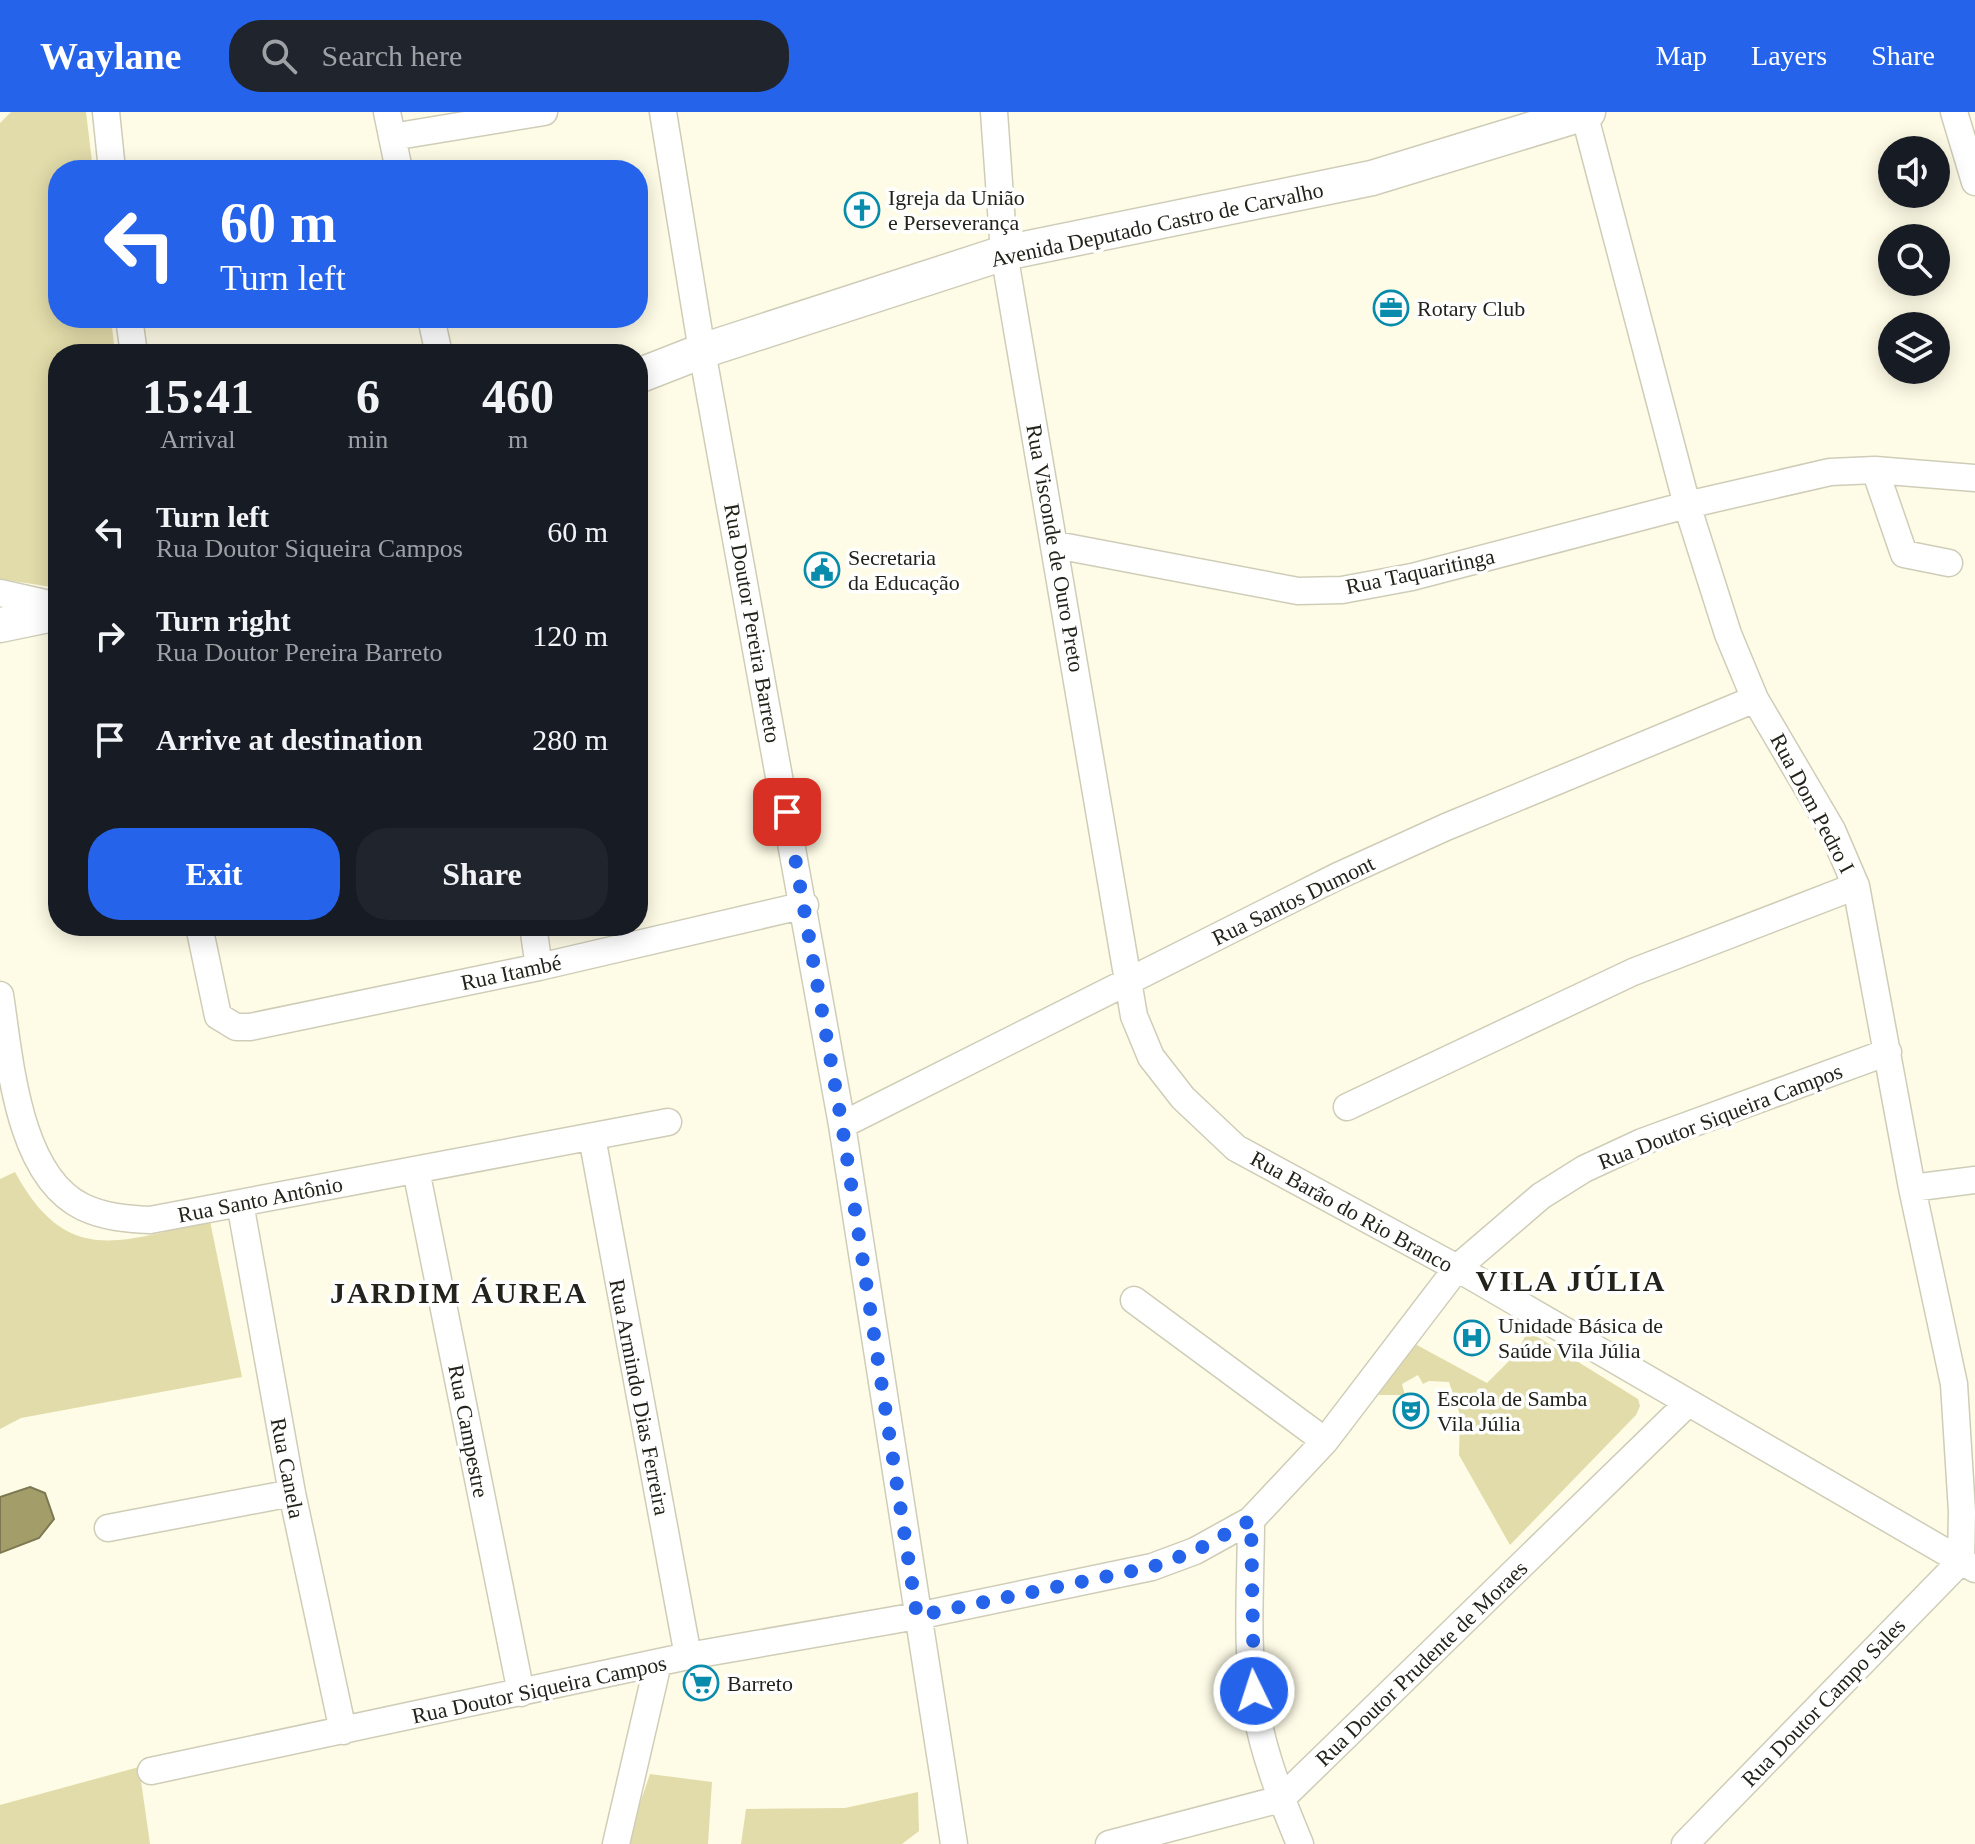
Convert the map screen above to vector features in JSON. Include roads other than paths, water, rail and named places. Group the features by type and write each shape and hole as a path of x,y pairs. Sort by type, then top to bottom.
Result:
{"main road":[{"name":"Avenida Deputado Castro de Carvalho","path":"648,372 702,351 1004,253 1372,178 1529,120 1586,112"},
{"path":"0,625 46,609"}],"street":[{"path":"106,112 111,160"},
{"path":"397,160 389,125 544,112"},
{"name":"Rua Doutor Pereira Barreto","path":"663,112 702,351 805,905 842,1125 954,1844"},
{"name":"Rua Visconde de Ouro Preto","path":"994,112 1004,253 1129,982"},
{"name":"Rua Dom Pedro I","path":"1586,112 1687,505 1723,621 1755,699 1832,830 1856,886 1912,1188 1964,1382 1962,1512 1968,1565"},
{"path":"1954,112 1975,182"},
{"path":"1875,470 1904,554 1949,563"},
{"name":"Rua Taquaritinga","path":"1056,545 1298,591 1342,590 1412,577 1687,505 1830,472 1875,470 1975,478"},
{"path":"0,593 46,609"},
{"name":"Rua Santos Dumont","path":"842,1125 1419,839 1755,699"},
{"path":"1347,1107 1633,972 1856,886"},
{"name":"Rua Itambé","path":"201,936 218,1016 236,1027 250,1027 539,967 805,905"},
{"path":"534,936 539,967"},
{"name":"Rua Barão do Rio Branco","path":"1129,982 1134,1016 1151,1057 1183,1098 1236,1148 1457,1268 1968,1565"},
{"name":"Rua Santo Antônio","path":"0,995 18,1107 35,1151 57,1186 82,1207 118,1218 150,1220 668,1122"},
{"name":"Rua Doutor Siqueira Campos","path":"151,1771 688,1656 917,1616 1152,1567 1195,1551 1251,1520 1325,1441 1457,1268 1541,1196 1584,1169 1642,1142 1888,1052"},
{"name":"Rua Armindo Dias Ferreira","path":"592,1137 688,1656"},
{"name":"Rua Campestre","path":"416,1170 521,1693"},
{"path":"1912,1188 1975,1180"},
{"name":"Rua Canela","path":"240,1203 292,1493 343,1731"},
{"path":"1134,1300 1325,1441"},
{"name":"Rua Doutor Prudente de Moraes","path":"1109,1844 1281,1799 1688,1403"},
{"path":"108,1528 292,1493"},
{"path":"1251,1520 1251,1670 1256,1711 1281,1799 1300,1844"},
{"name":"Rua Doutor Campo Sales","path":"1685,1844 1968,1565"},
{"path":"616,1844 658,1663"}],"place":[{"name":"Igreja da União e Perseverança","path":"862,210"},
{"name":"Rotary Club","path":"1391,308"},
{"name":"Secretaria da Educação","path":"822,570"},
{"name":"Unidade Básica de Saúde Vila Júlia","path":"1472,1338"},
{"name":"Escola de Samba Vila Júlia","path":"1411,1411"},
{"name":"Barreto","path":"701,1683"}],"district":[{"name":"VILA JÚLIA","path":"1571,1281"},
{"name":"JARDIM ÁUREA","path":"459,1293"}]}
